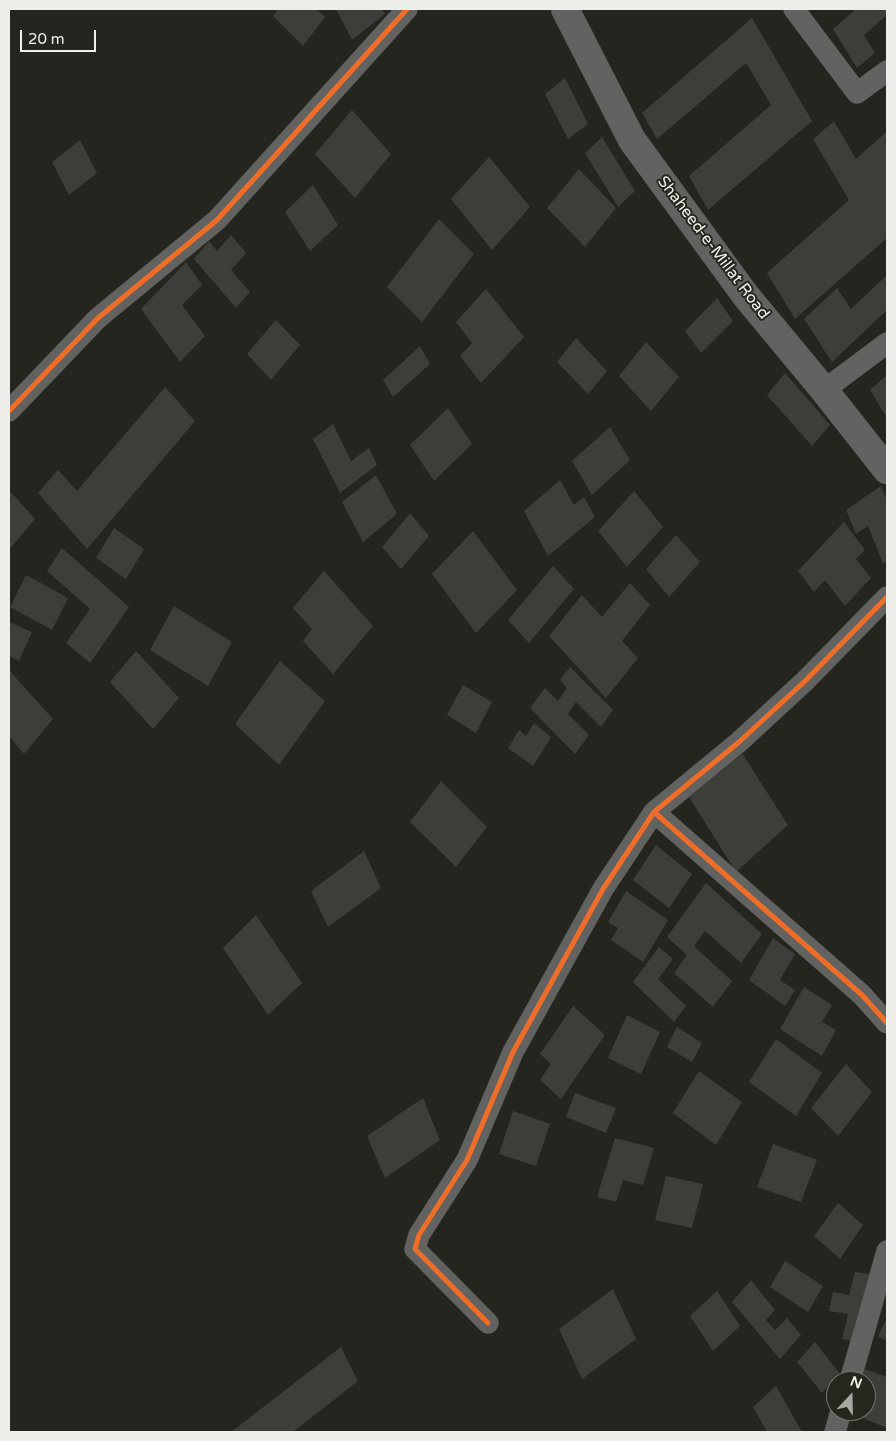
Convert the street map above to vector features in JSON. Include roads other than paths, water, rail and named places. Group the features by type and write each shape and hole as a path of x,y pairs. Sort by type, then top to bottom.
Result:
{"main road":[{"name":"Shaheed-e-Millat Road","path":"565,9 632,140 746,296 887,470"}],"street":[{"path":"9,411 98,318 217,220 407,9"},
{"path":"794,9 857,93 887,71"},
{"path":"824,390 887,343"},
{"path":"488,1323 415,1249 419,1235 467,1160 513,1052 598,898 654,812 739,742 805,681 887,597"},
{"path":"654,812 862,995 887,1022"},
{"path":"853,1371 887,1251"}]}
